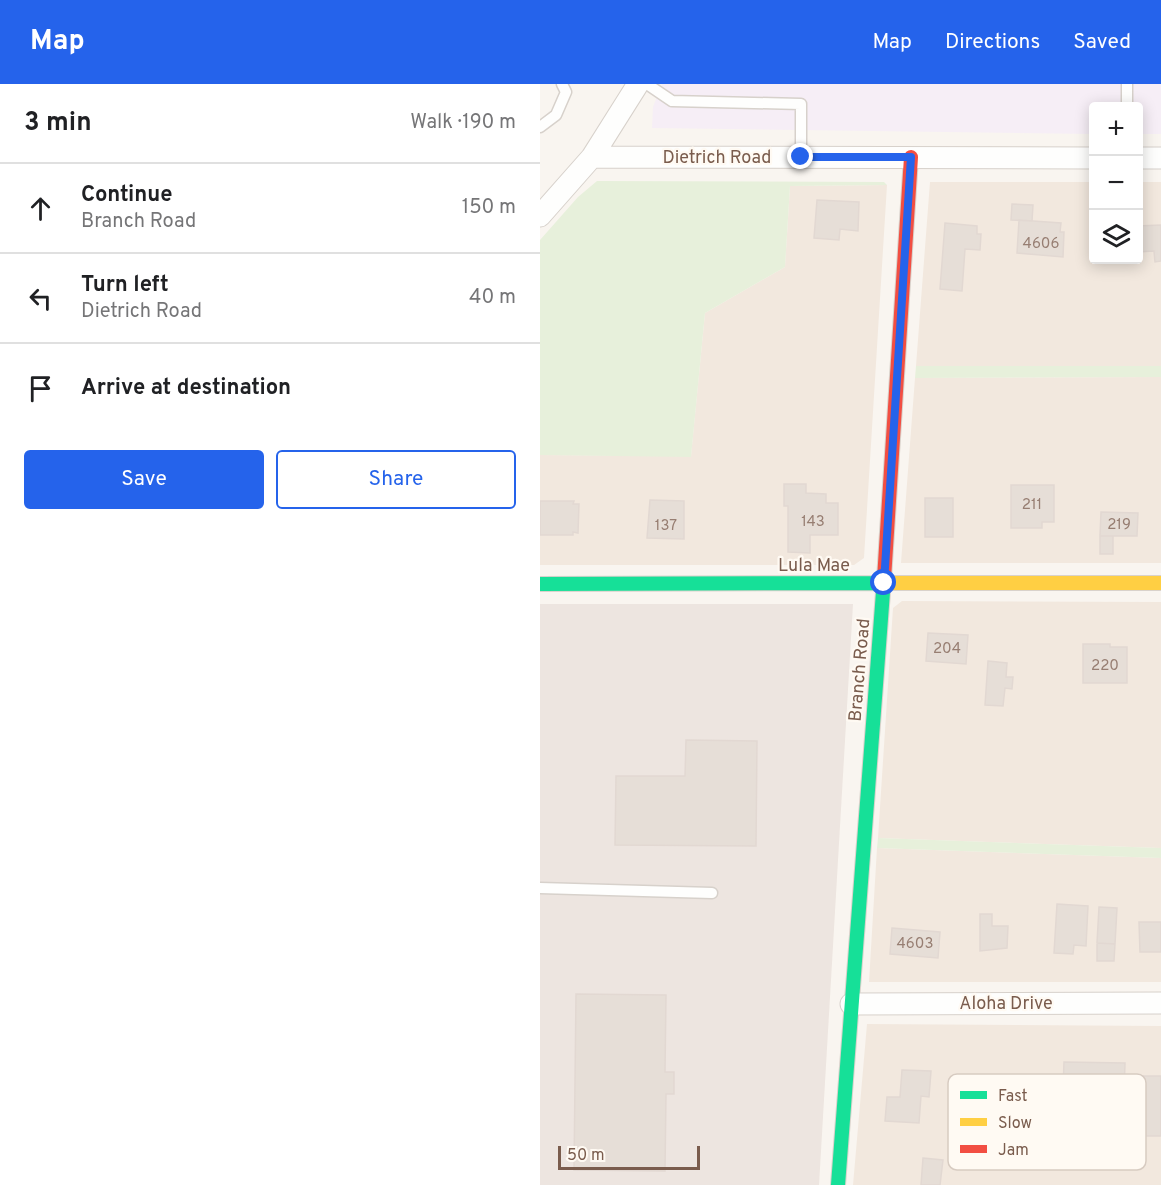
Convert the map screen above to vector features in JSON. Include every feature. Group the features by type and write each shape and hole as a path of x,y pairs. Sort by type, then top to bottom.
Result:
{"street":[{"path":"540,216 592,157 638,84"},
{"name":"Dietrich Road","path":"592,157 1089,158"},
{"name":"Branch Road","path":"838,1185 884,583 911,157"},
{"path":"1143,158 1161,158"},
{"name":"Lula Mae","path":"540,584 1161,583"},
{"name":"Aloha Drive","path":"851,1004 1161,1003"}],"lane":[{"path":"540,127 556,115 566,92 562,84"},
{"path":"647,84 672,101 801,104 801,157"},
{"path":"1127,102 1128,84"},
{"path":"540,888 712,893"}],"shaded area":[{"path":"662,84 1161,84 1161,134 1143,134 1143,102 1089,102 1089,134 652,128 653,107"},
{"path":"930,182 1089,182 1089,264 1143,264 1143,182 1161,182 1161,366 916,366"},
{"path":"887,185 864,558 854,565 540,565 540,455 691,456 705,313 785,267 790,186"},
{"path":"1161,377 1161,563 901,563 915,378"},
{"path":"902,601 1161,602 1161,848 878,838 893,608"},
{"path":"540,604 853,604 819,1185 540,1185"},
{"path":"877,848 1161,858 1161,982 869,982"},
{"path":"867,1024 1161,1026 1161,1185 853,1185"}],"green space":[{"path":"597,181 884,182 887,185 790,186 785,267 705,313 691,457 540,455 540,240 578,197"},
{"path":"916,366 1161,366 1161,377 915,378"},
{"path":"878,838 1161,848 1161,858 877,848"}],"building":[{"path":"817,200 859,202 858,231 840,229 839,240 814,238"},
{"path":"1012,204 1033,205 1032,221 1011,220"},
{"path":"1019,220 1061,223 1060,232 1064,232 1063,257 1017,253"},
{"path":"945,223 977,226 977,234 981,234 980,250 965,249 962,291 940,289"},
{"path":"1161,225 1161,261 1155,262 1154,251 1143,252 1143,226"},
{"path":"784,484 806,484 806,493 826,494 826,503 838,503 838,535 810,535 810,553 788,552 788,506 784,506"},
{"path":"1011,485 1054,485 1054,522 1042,522 1042,528 1011,528"},
{"path":"925,498 953,498 953,537 925,537"},
{"path":"650,500 684,501 684,539 647,538"},
{"path":"540,501 574,501 573,504 579,504 578,533 540,535"},
{"path":"1101,512 1138,513 1137,536 1100,536"},
{"path":"1100,536 1113,536 1113,554 1100,554"},
{"path":"928,633 968,635 966,664 926,661"},
{"path":"1083,644 1110,644 1110,647 1127,647 1127,683 1083,683"},
{"path":"988,661 1007,663 1006,677 1013,677 1012,689 1005,688 1003,706 985,705"},
{"path":"686,740 757,741 756,846 615,845 616,776 685,776"},
{"path":"1057,904 1088,906 1086,946 1074,945 1073,954 1054,953"},
{"path":"1099,907 1117,908 1115,944 1097,943"},
{"path":"980,914 992,914 992,926 1008,926 1007,948 980,951"},
{"path":"1139,922 1161,922 1161,952 1140,952"},
{"path":"892,928 940,932 938,958 890,954"},
{"path":"1097,943 1115,944 1114,961 1097,961"},
{"path":"576,994 666,995 665,1072 674,1072 674,1094 666,1094 665,1171 574,1170"},
{"path":"1064,1062 1125,1063 1125,1074 1064,1074"},
{"path":"902,1070 931,1071 929,1097 921,1096 919,1123 885,1121 887,1097 900,1097"},
{"path":"1146,1076 1161,1076 1161,1136 1146,1136"},
{"path":"923,1158 943,1160 940,1185 921,1185"}],"traffic: fast":[{"path":"838,1185 884,579"},
{"path":"540,584 884,583"}],"traffic: slow":[{"path":"884,583 1161,583"}],"traffic: jam":[{"path":"884,579 911,157"}],"route":[{"path":"801,157 911,157 884,583"}]}
